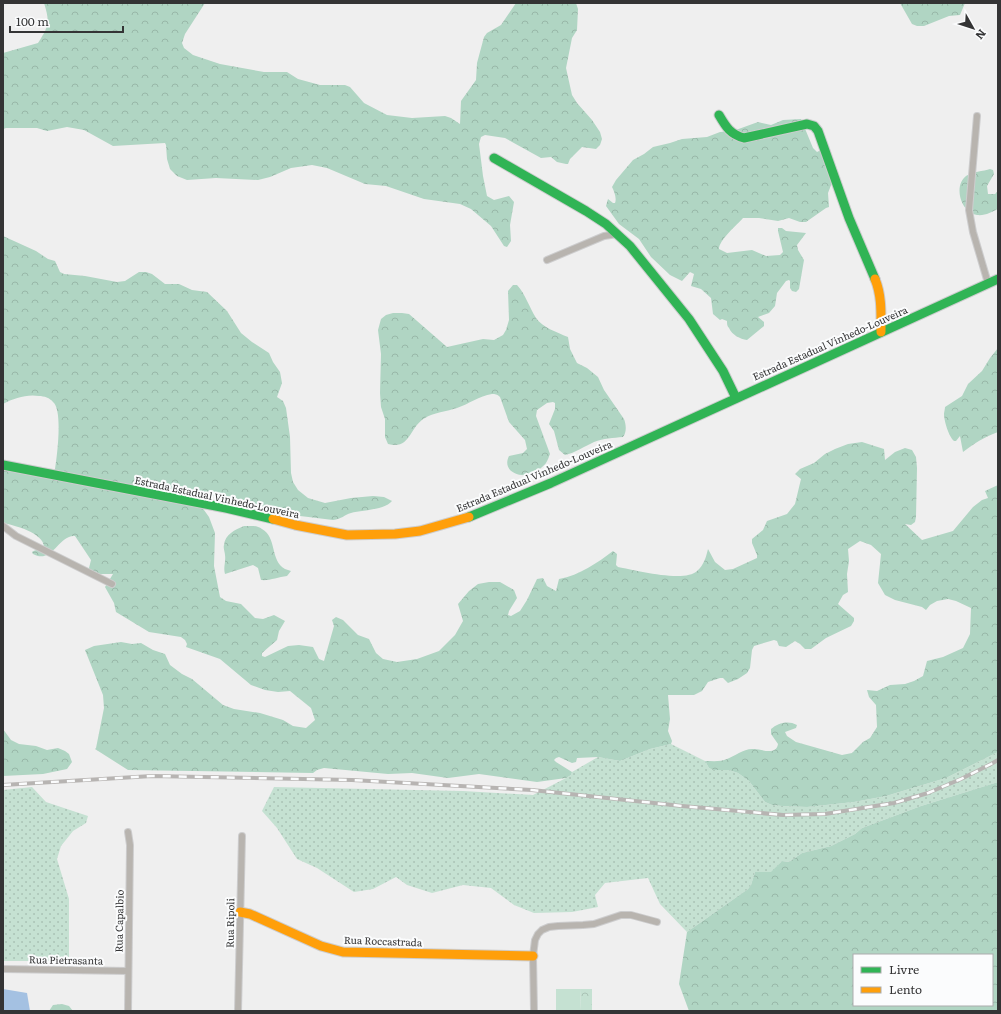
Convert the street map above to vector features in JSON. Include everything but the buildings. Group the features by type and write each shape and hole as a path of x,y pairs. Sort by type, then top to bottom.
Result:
{"main road":[{"path":"719,115 732,134 744,138 807,124 814,126 818,130 849,218 878,286 881,302 881,332"},
{"path":"494,158 586,211 606,224 630,246 689,319 718,362 736,398"},
{"name":"Estrada Estadual Vinhedo-Louveira","path":"3,465 226,508 295,525 347,535 395,534 420,531 484,511 551,483 998,279"},
{"name":"Rua Roccastrada","path":"240,912 250,914 321,946 343,952 533,956"}],"street":[{"path":"977,116 969,210 988,283"},
{"path":"548,260 604,236 617,234"},
{"path":"3,526 16,536 112,584"},
{"name":"Rua Capalbio","path":"128,832 130,846 128,1011"},
{"name":"Rua Ripoli","path":"238,1011 242,836"},
{"path":"534,1011 533,956 535,940 542,930 549,927 588,924 621,915 657,922"},
{"name":"Rua Pietrasanta","path":"3,969 128,971"}],"green space":[{"path":"44,3 205,3 185,34 182,43 184,48 193,55 220,64 264,72 287,72 298,79 320,85 345,85 350,87 364,103 387,115 412,118 445,116 460,124 461,101 476,80 477,63 484,37 487,33 501,25 516,3 576,3 578,9 577,30 572,38 566,68 572,95 592,120 600,132 602,139 600,145 596,149 582,147 570,159 568,164 566,164 557,162 551,157 541,158 505,138 485,135 481,137 479,144 487,196 494,200 509,196 514,202 510,225 511,241 507,247 504,246 491,226 471,209 460,204 424,199 386,186 365,184 327,168 312,165 291,168 270,177 258,180 216,178 187,180 177,176 170,169 165,143 113,146 84,130 67,127 47,131 37,128 3,129 3,53 38,43 46,28 48,20"},
{"path":"900,3 965,3 960,15 949,16 924,26 917,26 912,24"},
{"path":"801,119 813,148 817,152 821,150 833,180 828,193 829,207 806,222 800,222 789,218 778,221 759,218 743,218 722,241 719,249 727,253 752,250 766,256 780,255 783,252 778,228 782,228 786,231 806,233 797,245 798,250 804,260 799,289 796,292 792,291 790,288 790,281 786,281 777,293 775,306 769,313 758,317 764,322 764,326 747,340 732,333 727,326 727,321 722,319 720,320 713,314 711,298 701,289 691,286 694,274 690,272 682,281 670,275 651,257 639,239 619,224 606,206 608,199 613,203 616,201 612,187 616,180 633,160 653,147 682,139 707,137 720,132 733,131 758,122 771,125 783,120"},
{"path":"990,169 993,170 994,174 987,186 988,194 995,194 998,191 998,209 983,215 971,213 963,204 961,198 960,186 962,180 968,175"},
{"path":"3,236 36,251 48,259 55,261 60,272 64,274 117,282 125,281 139,272 146,272 152,274 165,284 179,284 192,290 207,292 227,311 241,333 269,353 280,372 282,383 277,397 283,401 286,408 290,437 291,473 293,482 298,490 308,498 325,503 373,496 384,497 392,501 384,506 351,513 339,519 333,520 292,515 221,496 206,495 200,497 199,503 209,517 215,533 214,566 220,597 226,601 241,604 255,618 263,619 274,615 285,621 279,631 277,640 262,653 262,656 265,657 288,646 299,645 313,647 319,659 324,661 334,626 332,620 336,617 343,620 358,635 369,639 376,653 383,659 397,662 417,659 439,651 455,635 463,621 458,604 469,591 478,584 500,582 514,590 517,598 509,611 508,615 511,616 520,611 537,579 543,578 547,586 556,591 559,579 581,572 613,551 617,554 616,565 618,567 659,575 682,576 697,571 705,558 708,549 715,562 725,570 733,569 757,558 752,539 763,530 767,521 787,514 795,504 801,479 795,474 800,469 814,463 825,454 835,449 848,444 862,442 884,449 885,460 895,452 905,448 912,450 916,457 917,468 916,517 915,522 911,525 905,524 922,540 953,531 973,507 982,500 988,498 985,491 998,485 998,752 946,778 886,796 854,802 807,807 772,805 765,802 749,781 738,773 729,770 713,770 709,768 705,761 725,760 750,749 768,751 775,750 778,744 771,734 771,729 777,725 787,722 797,725 796,728 785,732 787,736 796,742 842,755 852,753 863,742 870,738 877,727 876,705 869,697 867,690 877,691 890,685 905,684 914,681 923,676 927,661 943,657 963,648 970,634 971,608 948,599 937,601 930,605 926,610 922,607 895,600 885,595 878,583 881,554 871,545 860,541 848,549 848,592 843,595 838,604 854,618 851,626 826,638 811,649 805,649 795,641 786,647 779,646 777,641 774,640 754,646 752,650 750,668 747,673 738,679 728,683 723,678 708,682 702,691 694,695 668,695 670,719 668,731 672,741 671,744 650,749 620,761 598,757 577,758 576,762 572,763 559,757 556,758 554,760 556,762 572,772 571,775 566,778 537,782 479,774 448,778 412,773 388,774 324,768 313,773 128,770 95,749 104,708 103,695 85,650 94,646 121,642 132,644 141,643 153,650 165,654 170,665 192,679 223,705 234,709 260,713 283,720 293,726 306,728 315,720 311,708 290,691 278,692 265,690 251,685 220,659 186,647 187,644 185,640 181,637 149,632 116,612 114,603 105,587 113,574 93,574 88,572 91,560 75,536 64,540 45,556 40,556 33,554 32,552 44,547 43,542 39,538 28,530 3,523 3,467 53,471 55,469 57,454 59,423 56,407 52,401 43,396 25,396 3,404"},
{"path":"513,285 517,285 520,289 536,318 542,324 568,337 570,349 577,363 587,368 598,377 604,390 624,419 626,428 623,437 608,438 598,441 565,455 559,450 554,431 549,424 555,409 555,403 547,403 537,410 536,416 550,454 547,462 534,473 529,475 514,473 508,466 507,462 509,456 523,453 527,449 525,440 509,422 500,397 496,394 492,394 483,396 457,408 428,416 420,422 406,441 396,445 388,444 385,437 385,419 381,407 380,393 381,354 378,330 381,319 386,315 393,313 409,314 447,347 483,339 494,340 503,335 506,330 509,320 508,291"},
{"path":"998,348 998,432 980,440 963,452 960,436 956,441 954,441 949,433 944,417 945,407 962,396 968,384 982,371"},
{"path":"244,526 258,527 267,533 280,565 291,571 287,576 261,580 258,568 253,565 225,574 224,547 226,538 237,529"},
{"path":"3,729 11,740 19,744 36,746 47,750 58,748 65,751 69,754 72,762 67,769 43,774 3,776"},
{"path":"671,744 705,761 709,768 713,770 729,770 738,773 749,781 765,802 772,805 807,807 854,802 886,796 946,778 998,752 998,782 921,806 862,828 855,834 831,846 802,853 789,862 782,861 772,872 755,872 751,885 748,889 687,932 660,904 648,878 605,883 595,895 598,907 572,912 534,913 514,905 491,888 463,885 432,893 407,885 396,877 373,889 354,892 317,868 297,859 277,828 262,811 274,787 463,791 533,795 566,778 571,775 572,772 598,757 620,761 650,749"},
{"path":"998,782 998,1011 689,1011 679,984 687,932 748,889 751,885 755,872 771,872 782,861 789,862 802,853 831,846 855,834 862,828 921,806"},
{"path":"32,787 46,802 88,816 86,823 73,831 61,846 57,859 69,899 69,961 3,961 3,790"},
{"path":"556,989 581,989 580,1011 556,1010"},
{"path":"581,989 592,989 592,1011 580,1011"},
{"path":"62,1004 69,1006 73,1011 49,1011 53,1005"}],"water":[{"path":"3,989 27,993 30,1011 3,1011"}],"railway":[{"path":"3,785 152,776 352,780 532,790 783,815 825,814 894,803 928,793 961,779 998,760"}],"traffic: fast":[{"path":"719,115 729,130 744,138 807,124 814,126 818,131 849,218 875,279"},
{"path":"494,158 586,211 606,224 630,246 689,319 723,371 736,398"},
{"path":"469,517 551,483 998,279"},
{"path":"3,465 226,508 273,519"}],"traffic: slow":[{"path":"875,279 880,298 881,332"},
{"path":"273,519 295,525 347,535 395,534 420,531 469,517"},
{"path":"240,912 250,914 321,946 343,952 533,956"}]}
